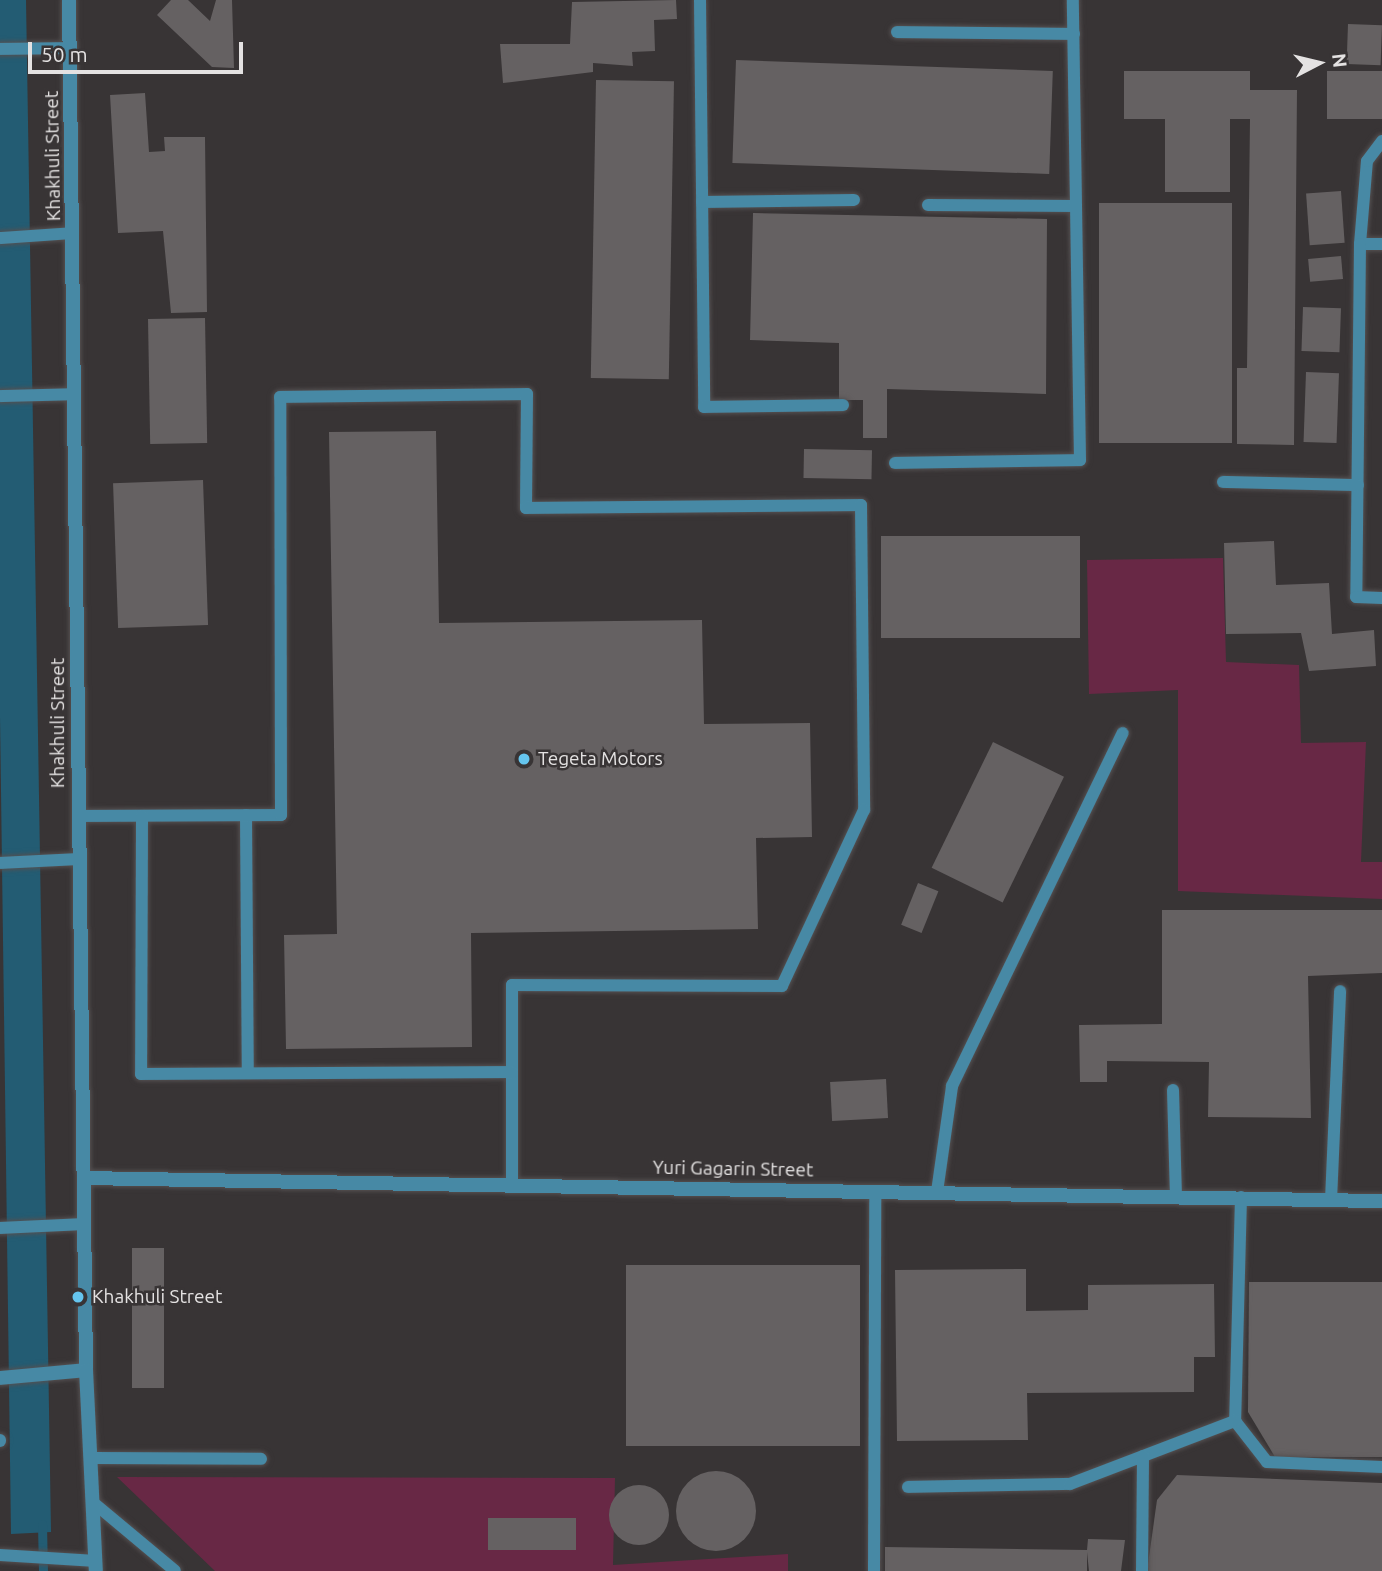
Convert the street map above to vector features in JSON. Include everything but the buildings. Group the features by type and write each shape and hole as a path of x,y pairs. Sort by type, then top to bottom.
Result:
{"street":[{"name":"Khakhuli Street","path":"69,0 86,1370 94,1458 96,1566"},
{"name":"Yuri Gagarin Street","path":"83,1178 1382,1201"},
{"path":"0,1378 86,1370"}],"lane":[{"path":"700,0 704,407 843,405"},
{"path":"895,463 1080,460 1073,0"},
{"path":"897,32 1074,34"},
{"path":"0,49 70,48"},
{"path":"1382,141 1367,161 1360,244 1356,597 1382,598"},
{"path":"702,202 853,200"},
{"path":"928,205 1076,206"},
{"path":"0,238 73,233"},
{"path":"1360,244 1382,244"},
{"path":"0,396 75,394"},
{"path":"78,816 281,815 280,397 527,394 526,508 861,505 864,810 782,986 512,985 512,1184"},
{"path":"1223,482 1358,485"},
{"path":"937,1192 952,1086 1123,733"},
{"path":"246,815 248,1073"},
{"path":"142,816 141,1074 512,1072"},
{"path":"0,863 78,859"},
{"path":"1331,1199 1340,991"},
{"path":"1173,1090 1176,1196"},
{"path":"874,1571 875,1191"},
{"path":"1241,1197 1235,1421 1267,1462 1382,1467"},
{"path":"0,1228 84,1224"},
{"path":"908,1487 1070,1484 1235,1421"},
{"path":"1142,1571 1143,1456"},
{"path":"94,1458 261,1459"},
{"path":"95,1504 175,1571"},
{"path":"3,1556 96,1566"}],"shaded area":[{"path":"1223,558 1226,662 1299,665 1301,743 1366,742 1361,862 1382,862 1382,899 1178,891 1178,690 1089,694 1087,560"},
{"path":"117,1477 615,1478 613,1565 788,1554 788,1571 215,1571"}],"water":[{"path":"0,0 26,0 51,1532 11,1534 0,716"}],"waterway":[{"path":"42,1524 43,1571"}],"place":[{"name":"Tegeta Motors","path":"524,759"},
{"name":"Khakhuli Street","path":"78,1297"}]}
